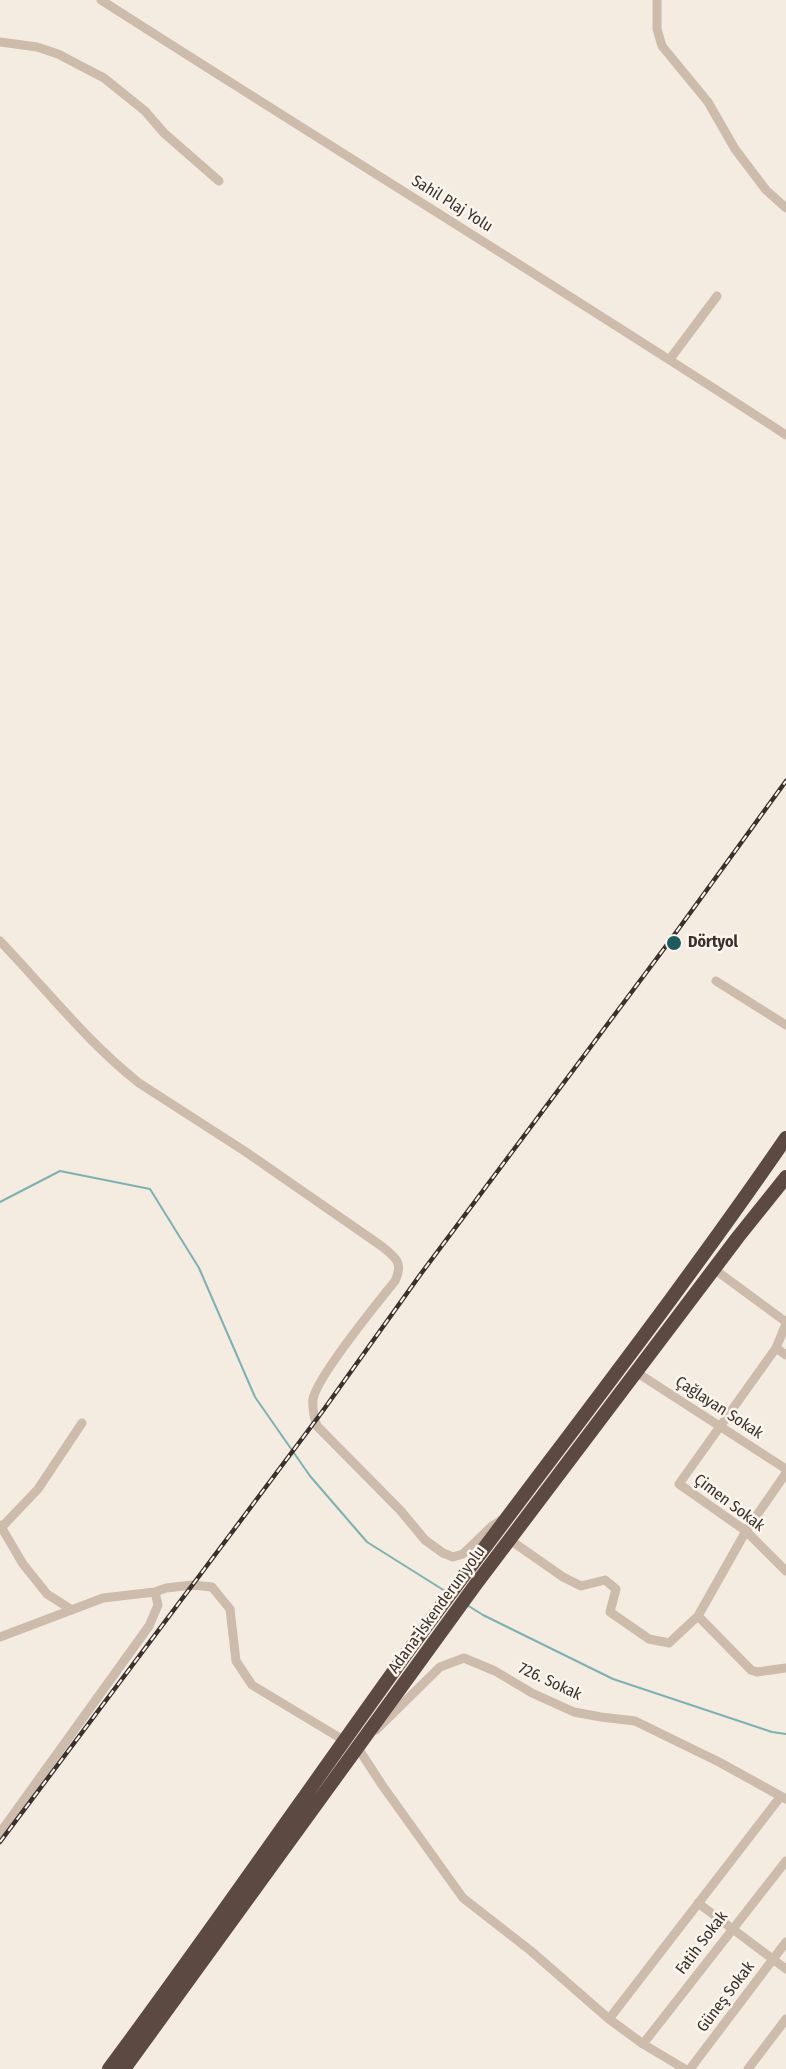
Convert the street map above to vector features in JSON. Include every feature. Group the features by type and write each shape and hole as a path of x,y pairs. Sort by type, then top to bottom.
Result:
{"highway":[{"path":"109,2069 420,1634 724,1228 786,1138"},
{"name":"Adana-İskenderun yolu","path":"124,2069 432,1643 786,1177"},
{"path":"345,1741 358,1748"}],"street":[{"name":"Sahil Plaj Yolu","path":"101,0 670,359 786,435"},
{"path":"657,0 657,29 662,46 708,102 735,149 760,182 786,208"},
{"path":"0,42 37,47 58,54 104,78 145,111 164,133 219,181"},
{"path":"670,359 717,296"},
{"path":"0,941 100,1049 139,1083 246,1152 380,1245 397,1260 399,1266 395,1281 328,1370 314,1397 312,1411 317,1426 400,1510 425,1540 443,1553 453,1557 463,1554 492,1526 510,1514"},
{"path":"716,981 786,1025"},
{"path":"714,1269 786,1323 776,1348 720,1426"},
{"path":"776,1348 786,1355"},
{"name":"Çağlayan Sokak","path":"636,1372 786,1471"},
{"path":"72,1610 47,1594 23,1564 1,1526 38,1489 82,1423"},
{"name":"Çimen Sokak","path":"720,1426 679,1484 746,1531 786,1571"},
{"path":"510,1540 563,1577 581,1586 605,1580 616,1588 610,1612 649,1639 669,1643 698,1616 746,1531 786,1471"},
{"path":"0,1637 103,1598 192,1585 212,1587 230,1609 236,1661 252,1685 345,1741"},
{"path":"0,1833 148,1626 158,1605 155,1592"},
{"path":"698,1616 751,1670 757,1672 786,1668"},
{"name":"726. Sokak","path":"358,1748 440,1667 464,1658 495,1671 532,1693 574,1712 635,1721 784,1797"},
{"path":"358,1748 463,1898 531,1951 609,2019 643,2044 685,2069"},
{"path":"609,2019 698,1903 784,1797"},
{"name":"Fatih Sokak","path":"643,2044 786,1861"},
{"path":"698,1903 786,1969"},
{"name":"Güneş Sokak","path":"690,2069 786,1942"},
{"path":"748,2069 786,2019"}],"waterway":[{"path":"0,1202 60,1171 150,1189 199,1268 255,1397 310,1476 367,1542 445,1591"},
{"path":"467,1605 613,1679 772,1732 786,1734"}],"railway":[{"path":"0,1842 322,1412 420,1275 669,942 786,781"}],"place":[{"name":"Dörtyol","path":"674,943"}]}
